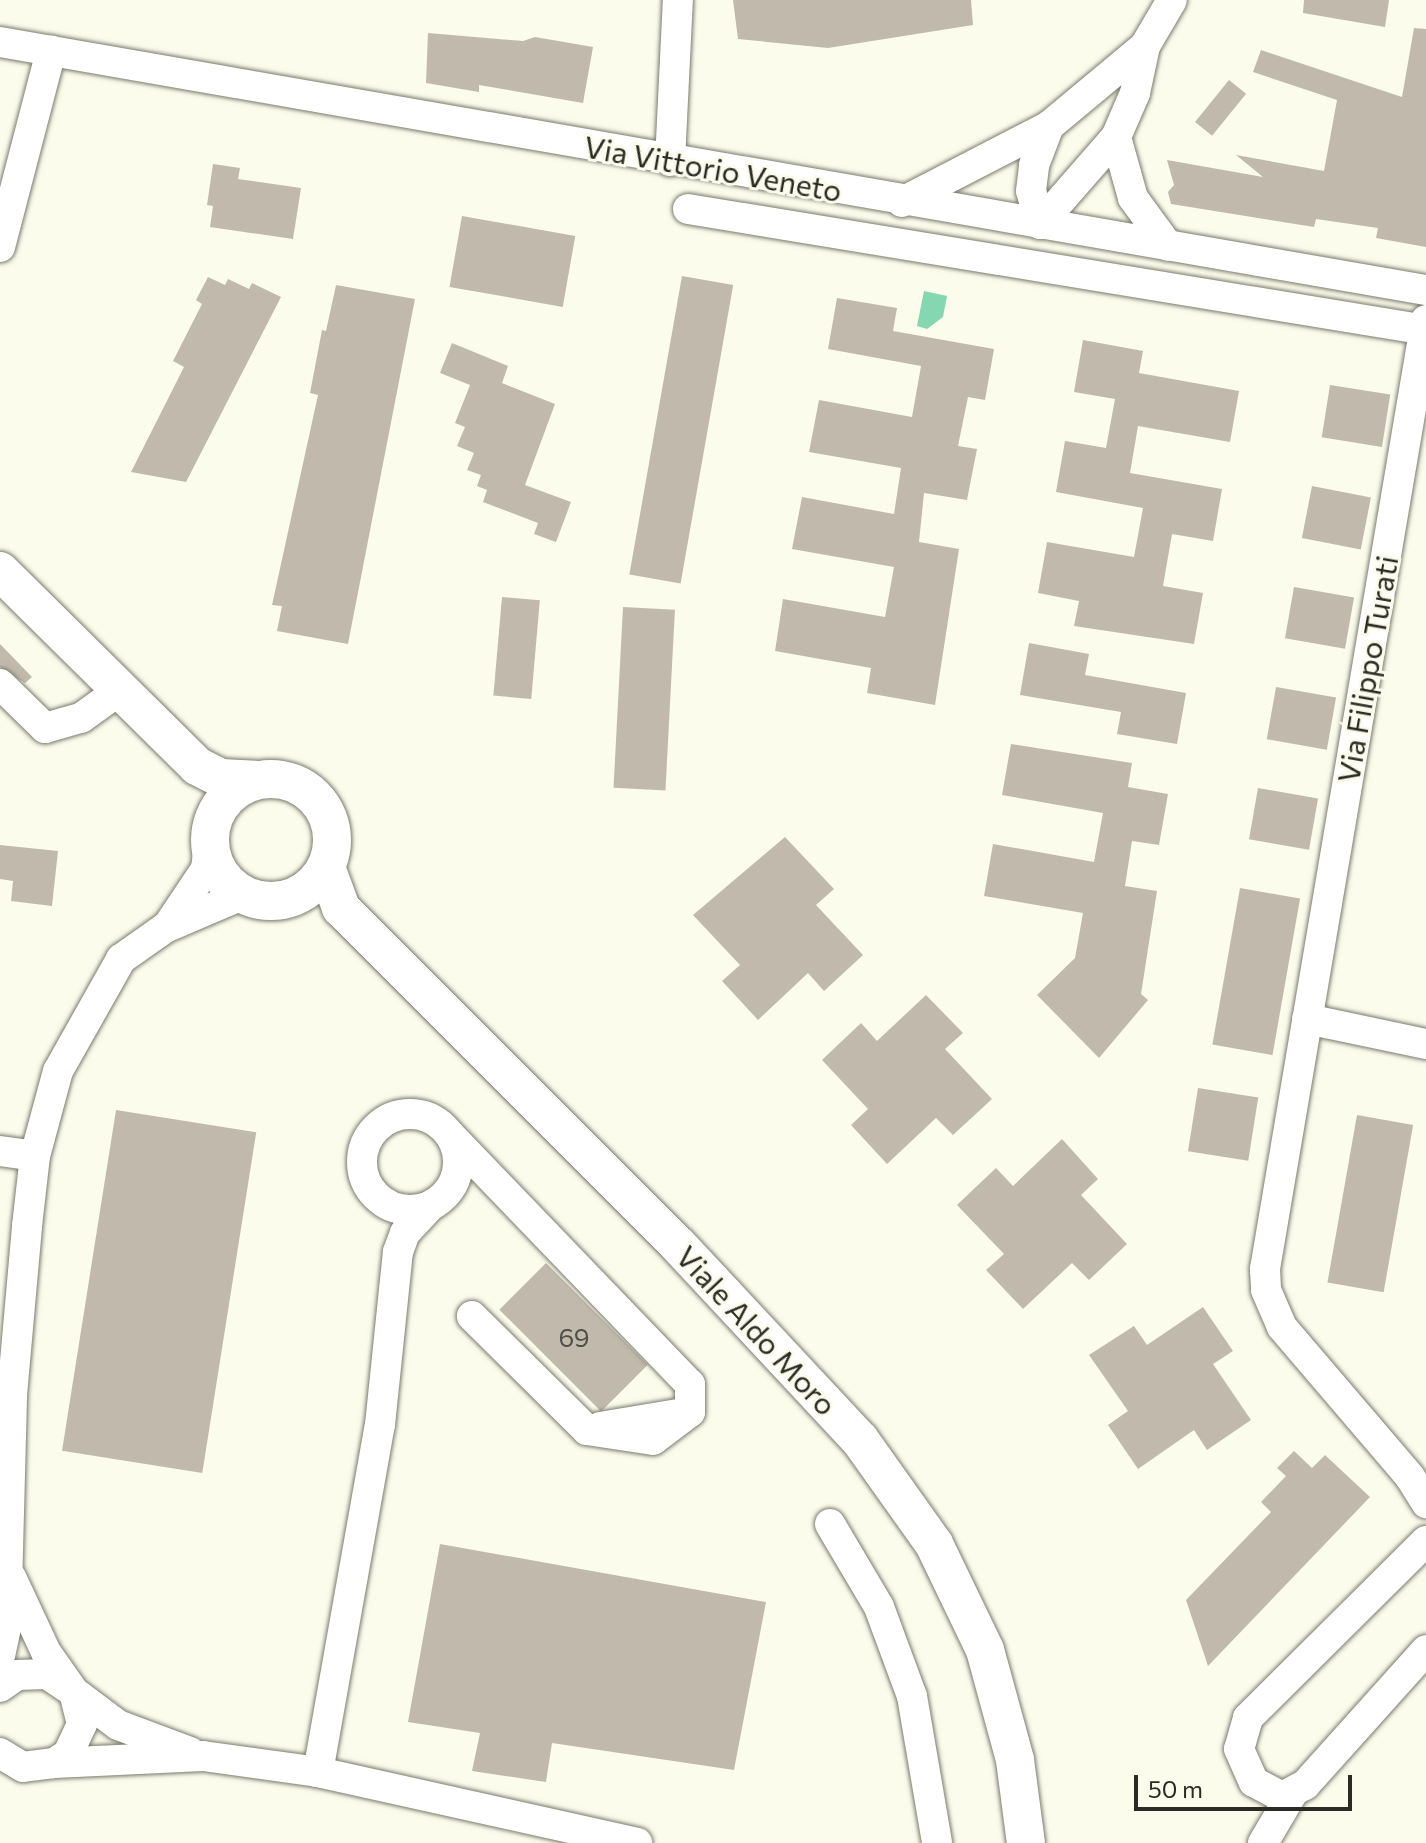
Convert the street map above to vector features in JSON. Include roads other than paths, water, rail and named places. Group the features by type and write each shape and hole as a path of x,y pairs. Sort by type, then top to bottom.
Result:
{"main road":[{"name":"Viale Aldo Moro","path":"0,571 197,766 221,778 277,779 313,796 331,829 326,867 341,908 679,1246 860,1440 934,1544 985,1650 1015,1760 1026,1843"},
{"path":"197,766 210,834 225,883 242,895"},
{"path":"210,834 220,804 255,780"},
{"path":"299,895 326,867"},
{"name":"Viale Aldo Moro","path":"242,895 281,901 299,895 341,908"}],"street":[{"path":"670,161 678,0"},
{"path":"1040,224 1116,137 1135,93 1145,46 1172,0"},
{"name":"Via Vittorio Veneto","path":"0,42 902,202 1426,290"},
{"path":"902,202 1049,126 1145,46"},
{"path":"0,247 51,51"},
{"path":"1040,224 1031,191 1034,165 1049,126"},
{"path":"1116,137 1133,198 1168,246"},
{"path":"688,209 1425,326"},
{"name":"Via Filippo Turati","path":"1425,326 1419,402 1265,1269 1266,1290 1282,1327 1418,1475 1426,1503"},
{"path":"0,684 45,728 81,718 120,690"},
{"path":"165,928 206,869 210,834"},
{"path":"0,1656 12,1395 35,1156 58,1071 97,994 121,959 165,928 242,895"},
{"path":"1307,1019 1426,1044"},
{"path":"398,1252 362,1166 369,1136 380,1125 393,1117 423,1116 450,1135 690,1384 690,1412 653,1440 587,1430 472,1316"},
{"path":"318,1772 380,1425 398,1252 405,1233 453,1183 458,1166 450,1135"},
{"path":"0,1151 35,1156"},
{"path":"377,1197 399,1209 430,1206"},
{"path":"830,1524 879,1607 912,1696 937,1843"},
{"path":"1292,1794 1269,1794 1245,1766 1239,1749 1248,1718 1426,1541"},
{"path":"6,1564 46,1652 74,1692 80,1707 77,1740 54,1763"},
{"path":"1263,1843 1292,1794 1426,1650"},
{"path":"0,1687 32,1672 62,1681 118,1725 203,1756"},
{"path":"0,1753 23,1767 203,1756 318,1772 637,1843"}]}
